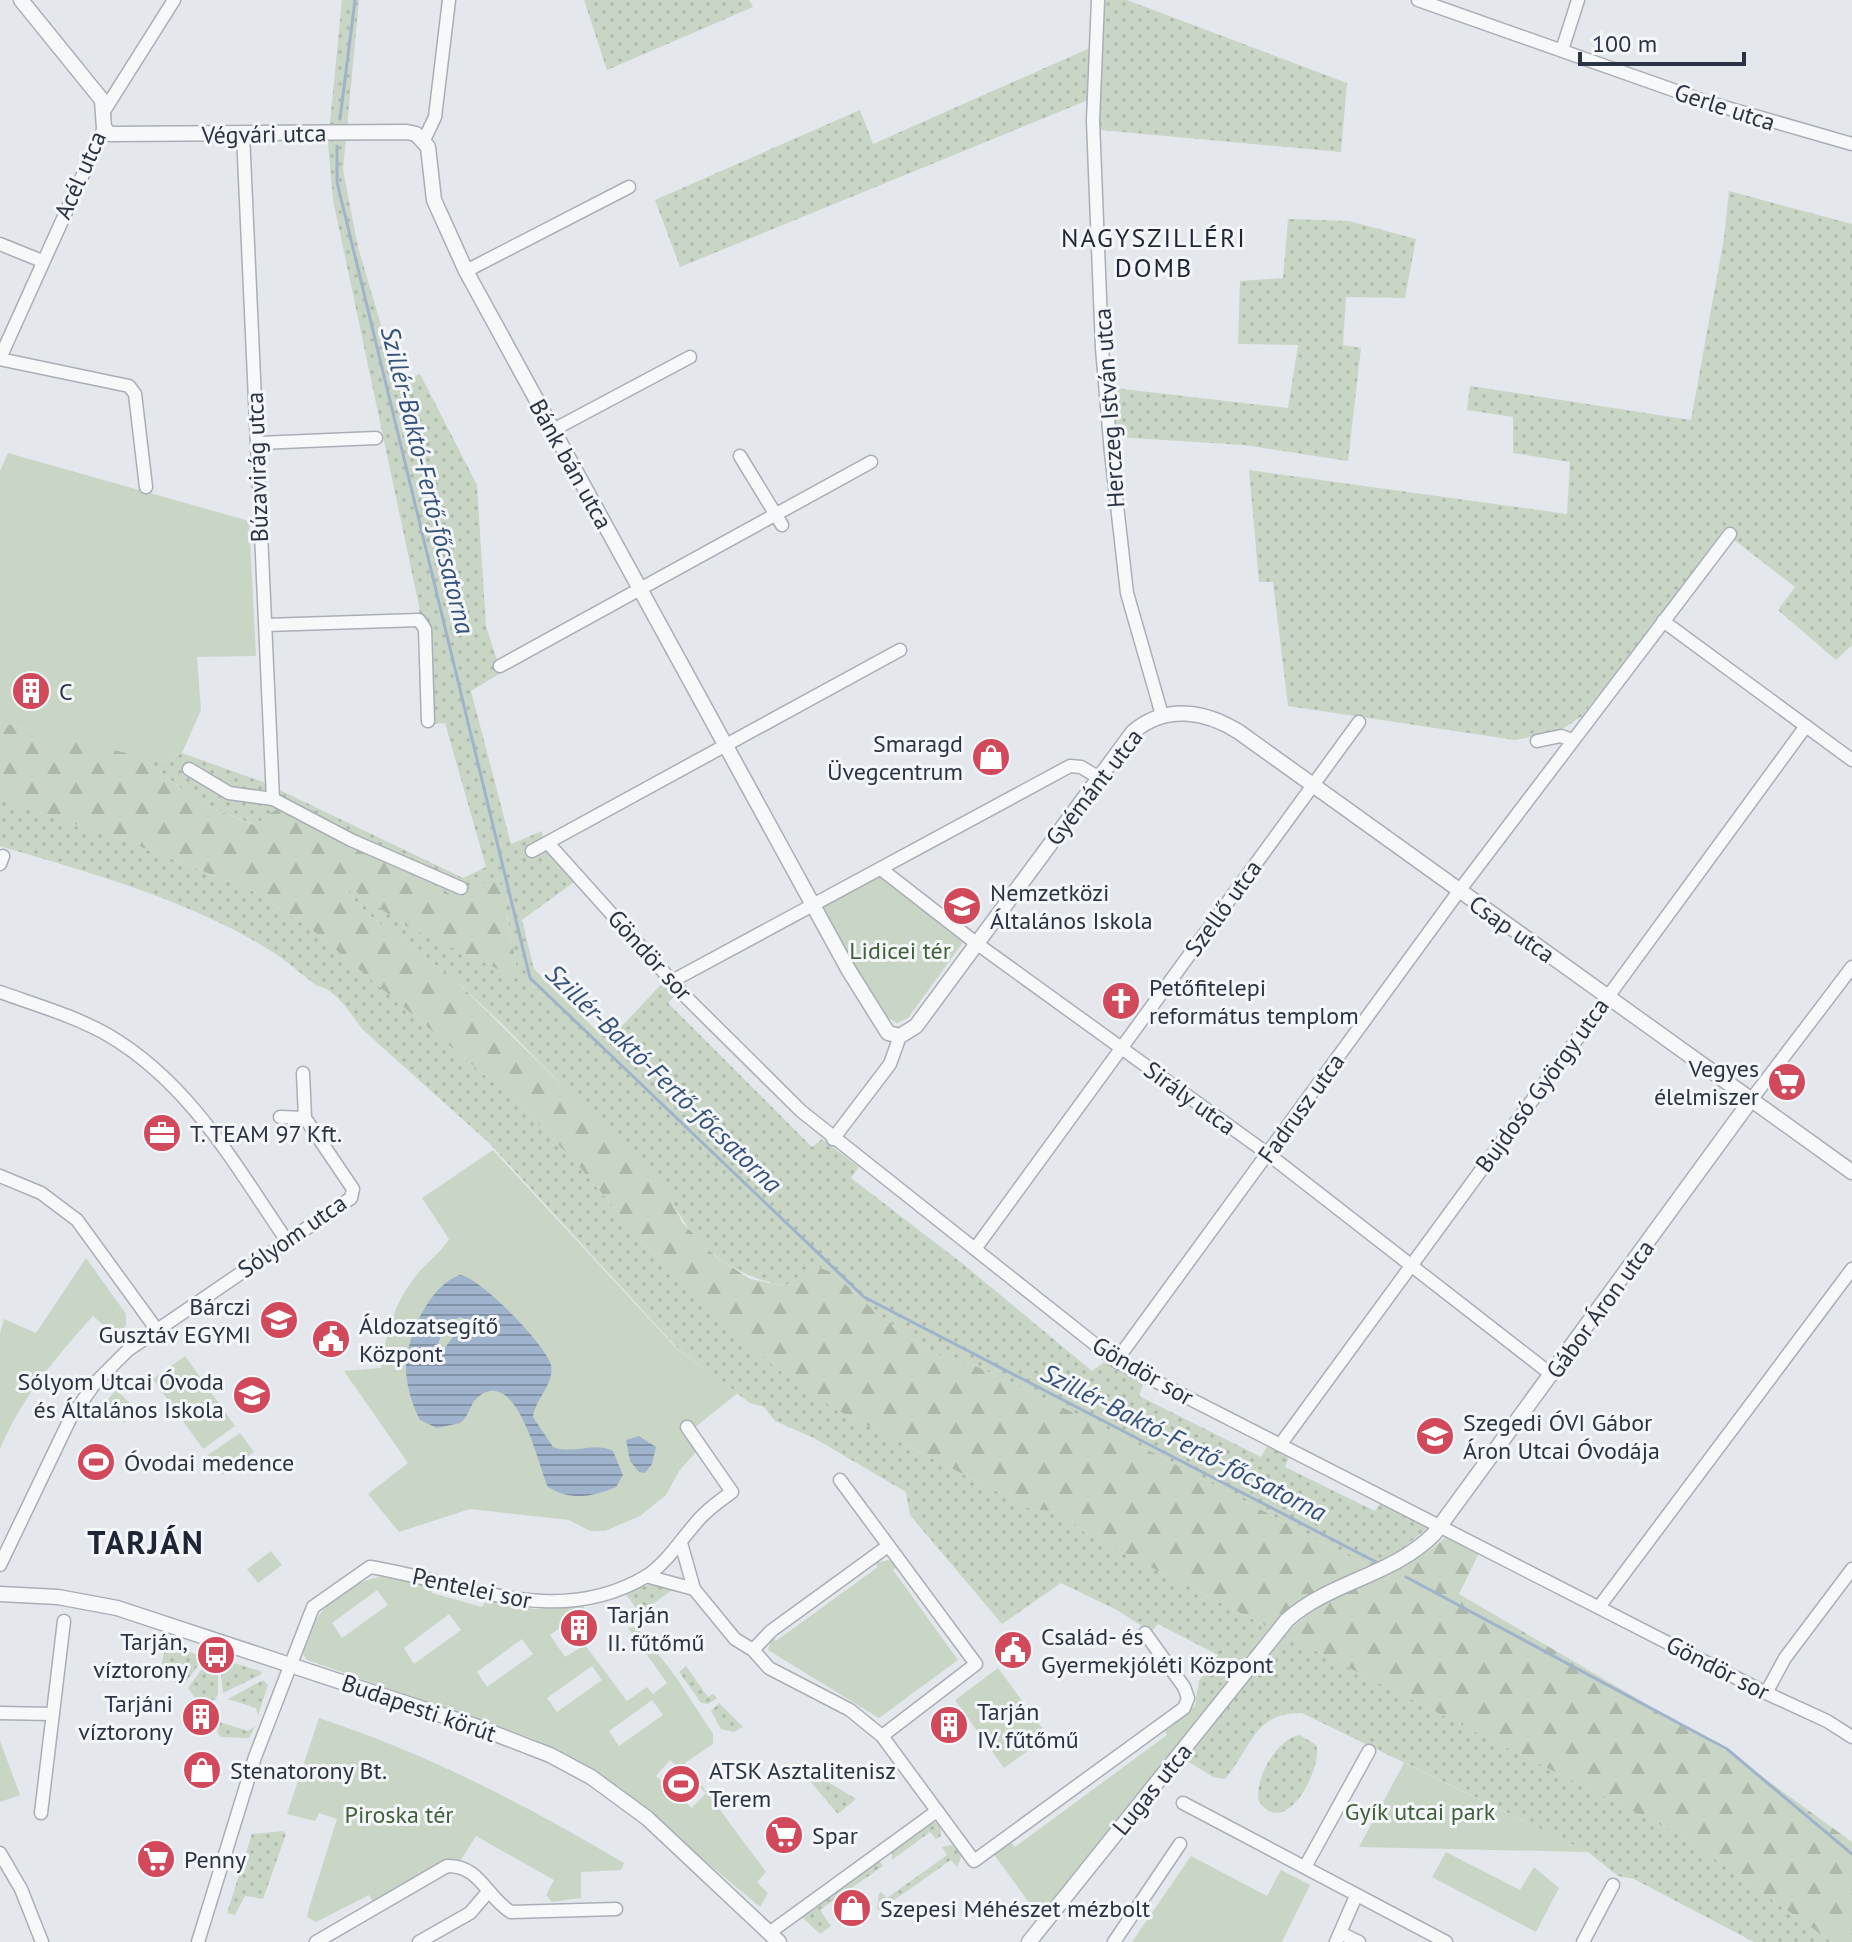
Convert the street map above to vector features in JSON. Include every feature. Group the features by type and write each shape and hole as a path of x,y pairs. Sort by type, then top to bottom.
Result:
{"street":[{"path":"21,0 94,90 104,111"},
{"name":"Acél utca","path":"0,358 104,128 104,111 174,0"},
{"name":"Bánk bán utca","path":"449,0 435,117 424,140 428,147 434,200 466,271 813,904"},
{"name":"Herczeg István utca","path":"1098,0 1093,121 1102,348 1111,453 1127,593 1162,715"},
{"name":"Gerle utca","path":"1418,0 1710,103 1852,144"},
{"path":"1562,50 1578,0"},
{"name":"Végvári utca","path":"104,128 110,134 119,136 407,132 424,140"},
{"name":"Búzavirág utca","path":"243,134 273,799"},
{"path":"466,271 629,187"},
{"path":"0,244 42,261"},
{"path":"553,430 690,357"},
{"path":"0,358 129,386 135,394 146,487"},
{"path":"259,443 376,438"},
{"path":"740,456 779,520"},
{"path":"500,666 779,520 871,462"},
{"name":"Fadrusz utca","path":"1116,1361 1459,891 1730,534"},
{"path":"266,625 419,620 425,629 428,721"},
{"path":"1663,621 1852,760"},
{"path":"532,851 900,650"},
{"name":"Csap utca","path":"1162,715 1198,713 1221,721 1852,1172"},
{"name":"Gyémánt utca","path":"976,943 1133,732 1162,715"},
{"name":"Szellő utca","path":"975,1249 1359,722"},
{"name":"Bujdosó György utca","path":"1280,1445 1806,726"},
{"path":"1537,741 1561,736 1572,740"},
{"path":"674,980 1070,766 1081,767 1098,777"},
{"path":"189,769 229,793 273,799 351,840 461,888"},
{"name":"Göndör sor","path":"548,843 674,980 686,997 833,1139 1116,1361 1442,1524 1766,1693 1827,1721 1852,1737"},
{"path":"833,1139 890,1064 900,1036 916,1026 976,943 881,869"},
{"path":"813,904 877,1021 888,1033 900,1036"},
{"name":"Sirály utca","path":"976,943 1268,1154 1552,1375"},
{"name":"Gábor Áron utca","path":"1274,1635 1311,1601 1406,1557 1442,1524 1751,1100 1852,967"},
{"path":"0,992 108,1035 167,1078 193,1106 287,1241"},
{"path":"280,1117 305,1118 303,1073"},
{"name":"Sólyom utca","path":"0,1565 82,1399 128,1350 354,1194 305,1118"},
{"path":"0,1176 41,1193 77,1220 157,1330"},
{"path":"1599,1607 1852,1269"},
{"name":"Pentelei sor","path":"198,1942 255,1757 313,1607 370,1567 546,1604 597,1597 646,1576 681,1543 696,1522 732,1492 687,1427"},
{"path":"840,1480 976,1664 882,1736"},
{"path":"681,1543 694,1589 735,1639 753,1650 769,1668 850,1710 882,1736 937,1811 774,1937"},
{"path":"753,1650 771,1631 888,1546"},
{"path":"1766,1693 1785,1658 1852,1569"},
{"path":"646,1576 694,1589"},
{"name":"Budapesti körút","path":"0,1594 58,1597 117,1608 513,1739 591,1777 647,1818 774,1937"},
{"path":"41,1813 64,1621"},
{"name":"Lugas utca","path":"937,1811 974,1861 1184,1708 1188,1698 1184,1687 1145,1633"},
{"name":"Lugas utca","path":"1029,1942 1274,1635"},
{"path":"0,1713 52,1714"},
{"path":"1305,1867 1369,1751"},
{"path":"1183,1803 1446,1942"},
{"path":"1114,1942 1180,1844"},
{"path":"0,1853 21,1889 42,1942"},
{"path":"316,1942 447,1866 465,1868 480,1879 488,1892 511,1912 616,1909"},
{"path":"1583,1942 1613,1885"},
{"path":"419,1942 470,1913 488,1892"},
{"path":"1356,1896 1338,1938 1359,1942"}],"green space":[{"path":"342,0 359,0 343,170 358,247 398,383 420,374 477,485 486,626 501,673 471,691 511,844 542,831 544,843 577,880 522,920 534,969 598,1032 611,1038 665,980 675,995 668,1003 812,1147 822,1139 859,1167 851,1178 963,1264 1092,1371 1107,1360 1143,1384 1139,1396 1261,1457 1268,1445 1290,1455 1285,1467 1375,1511 1381,1502 1430,1526 1392,1557 1369,1567 1116,1433 978,1367 932,1353 878,1314 833,1273 816,1266 785,1286 730,1266 702,1243 669,1195 505,1027 455,980 369,915 350,896 347,885 406,926 518,978 507,915 454,897 278,809 255,825 200,803 140,756 163,762 182,753 263,782 463,878 486,867 445,723 425,724 419,606 333,200 328,143"},
{"path":"584,0 749,0 753,7 607,70"},
{"path":"1093,0 1127,0 1347,83 1341,152 1100,130 1098,96 680,267 655,200 860,110 873,144 1090,48"},
{"path":"1729,191 1852,224 1852,645 1836,660 1778,610 1795,587 1724,532 1582,716 1558,732 1515,740 1288,706 1273,582 1259,582 1249,470 1567,514 1570,462 1513,453 1513,417 1467,410 1470,386 1691,420 1724,238"},
{"path":"1288,219 1349,221 1416,239 1405,298 1346,297 1343,345 1361,348 1348,461 1244,445 1115,437 1114,388 1288,408 1298,345 1238,344 1240,281 1283,278"},
{"path":"8,453 249,521 256,656 197,657 201,710 182,753 163,762 0,722 0,471"},
{"path":"0,722 140,756 200,803 254,825 277,809 454,896 499,876 519,979 406,926 347,886 350,896 369,915 455,980 592,1115 669,1195 682,1222 715,1256 750,1279 785,1286 816,1266 833,1273 878,1314 932,1353 978,1367 1116,1433 1369,1567 1315,1592 1270,1628 1088,1535 1061,1512 1031,1509 835,1409 777,1369 671,1275 578,1165 519,1104 311,929 251,890 123,840 0,799"},
{"path":"0,799 123,840 251,890 311,929 519,1104 578,1165 671,1275 835,1409 1031,1509 1061,1512 1088,1535 1270,1628 1206,1710 1195,1706 1199,1681 1218,1655 1158,1624 1151,1632 1117,1610 1061,1583 1002,1624 910,1515 906,1492 814,1438 775,1421 764,1407 750,1403 678,1349 488,1142 362,1029 330,992 317,986 268,949 204,916 137,889 0,846"},
{"name":"Lidicei tér","path":"883,875 964,941 908,1018 897,1023 883,1015 820,906"},
{"path":"493,1150 677,1349 738,1393 694,1428 705,1442 679,1471 666,1495 640,1516 605,1531 590,1531 569,1520 470,1509 399,1532 368,1494 408,1463 344,1371 381,1368 389,1329 404,1293 449,1239 422,1198"},
{"path":"86,1258 126,1314 126,1325 118,1338 93,1316 41,1378 0,1449 0,1333 4,1319 36,1333"},
{"path":"185,1356 235,1426 203,1449 153,1379"},
{"path":"116,1390 136,1409 124,1423 104,1404"},
{"path":"240,1433 254,1452 222,1475 208,1455"},
{"path":"1450,1533 1481,1549 1459,1594 1728,1752 1852,1842 1852,1942 1832,1942 1684,1837 1284,1635 1324,1605 1410,1563"},
{"path":"271,1551 282,1565 258,1583 247,1569"},
{"path":"889,1560 898,1566 893,1570 958,1660 879,1718 768,1650 772,1637 776,1641 878,1567 875,1563"},
{"path":"389,1575 432,1586 432,1593 482,1607 487,1599 535,1609 583,1606 585,1610 550,1635 565,1657 585,1645 627,1701 647,1687 653,1694 667,1683 628,1628 637,1627 676,1677 713,1734 713,1744 685,1763 766,1872 757,1882 768,1893 760,1907 610,1781 534,1739 307,1660 303,1654 307,1638 322,1611 344,1591","holes":["377,1590 388,1605 342,1638 332,1623","449,1614 461,1630 414,1664 404,1648","522,1639 533,1654 487,1687 477,1672","592,1666 602,1680 557,1712 547,1698","652,1700 663,1715 619,1746 609,1731","670,1760 706,1793 692,1808 656,1776"]},
{"path":"652,1584 675,1588 640,1613 624,1592"},
{"path":"1284,1635 1684,1837 1832,1942 1754,1942 1634,1879 1618,1876 1588,1852 1302,1713 1286,1714 1264,1725 1225,1779 1213,1777 1184,1759"},
{"path":"166,1644 204,1657 184,1685 177,1684 161,1667"},
{"path":"209,1659 218,1659 218,1694 215,1700 195,1698 188,1688"},
{"path":"224,1660 262,1674 223,1693 220,1665"},
{"path":"686,1666 708,1697 713,1694 717,1698 708,1704 701,1703 679,1672"},
{"path":"998,1668 1048,1736 1004,1768 955,1700"},
{"path":"263,1680 268,1685 258,1716 256,1708 228,1699"},
{"path":"719,1703 743,1727 734,1732 721,1729 711,1711"},
{"path":"1195,1706 1206,1710 1041,1919 993,1853 1010,1841 1015,1847 1167,1735 1163,1728"},
{"name":"Piroska tér","path":"319,1718 438,1764 513,1801 624,1863 621,1870 581,1872 581,1898 552,1902 546,1895 554,1880 476,1836 460,1861 441,1863 374,1904 369,1895 316,1922 307,1917 337,1819 319,1813 315,1821 287,1814"},
{"path":"220,1722 248,1731 255,1726 249,1738 221,1737 217,1732"},
{"path":"1300,1735 1316,1745 1317,1755 1309,1782 1291,1807 1280,1812 1270,1811 1259,1801 1258,1792 1264,1771 1283,1743"},
{"path":"0,1741 20,1795 0,1802"},
{"name":"Gyík utcai park","path":"1404,1763 1588,1852 1359,1847"},
{"path":"808,1770 856,1799 838,1814 804,1774"},
{"path":"930,1822 940,1823 941,1836 936,1839 930,1832 892,1860 892,1851"},
{"path":"283,1831 286,1834 263,1899 245,1896 235,1915 227,1913 252,1834"},
{"path":"952,1845 962,1855 957,1867 951,1860 890,1903 896,1911 892,1914 877,1909 881,1892 887,1898 947,1855 942,1847"},
{"path":"1446,1852 1520,1890 1534,1867 1559,1888 1536,1932 1432,1877"},
{"path":"1191,1856 1267,1896 1281,1870 1310,1885 1282,1942 1132,1942"},
{"path":"879,1860 883,1866 820,1910 831,1926 820,1934 801,1916"}],"water":[{"path":"460,1275 482,1287 511,1313 537,1343 551,1365 551,1372 533,1417 553,1447 568,1450 598,1447 613,1451 623,1475 616,1487 573,1496 548,1487 524,1422 504,1394 491,1391 477,1398 460,1423 437,1428 420,1420 409,1390 407,1358 421,1315 438,1290","holes":["460,1317 468,1320 468,1329 455,1334 442,1352 437,1348 444,1325"]},
{"path":"639,1436 656,1447 652,1464 645,1473 639,1472 630,1461 626,1440"}],"waterway":[{"name":"Szillér-Baktó-Fertő-főcsatorna","path":"340,119 355,0"},
{"name":"Szillér-Baktó-Fertő-főcsatorna","path":"337,146 337,182 530,978 864,1297 1378,1563"},
{"name":"Szillér-Baktó-Fertő-főcsatorna","path":"1406,1577 1727,1749 1852,1854"}],"place":[{"name":"C","path":"31,691"},
{"name":"Smaragd Üvegcentrum","path":"991,757"},
{"name":"Nemzetközi Általános Iskola","path":"962,906"},
{"name":"Petőfitelepi református templom","path":"1121,1001"},
{"name":"Vegyes élelmiszer","path":"1787,1082"},
{"name":"T. TEAM 97 Kft.","path":"162,1133"},
{"name":"Bárczi Gusztáv EGYMI","path":"279,1320"},
{"name":"Áldozatsegítő Központ","path":"331,1339"},
{"name":"Sólyom Utcai Óvoda és Általános Iskola","path":"252,1395"},
{"name":"Szegedi ÓVI Gábor Áron Utcai Óvodája","path":"1435,1436"},
{"name":"Óvodai medence","path":"96,1462"},
{"name":"Tarján II. fűtőmű","path":"579,1628"},
{"name":"Család- és Gyermekjóléti Központ","path":"1013,1650"},
{"name":"Tarján, víztorony","path":"216,1655"},
{"name":"Tarjáni víztorony","path":"201,1717"},
{"name":"Tarján IV. fűtőmű","path":"949,1725"},
{"name":"Stenatorony Bt.","path":"202,1770"},
{"name":"ATSK Asztalitenisz Terem","path":"681,1784"},
{"name":"Spar","path":"784,1835"},
{"name":"Penny","path":"156,1859"},
{"name":"Szepesi Méhészet mézbolt","path":"852,1908"}],"district":[{"name":"NAGYSZILLÉRI DOMB","path":"1154,252"},
{"name":"TARJÁN","path":"146,1542"}]}
